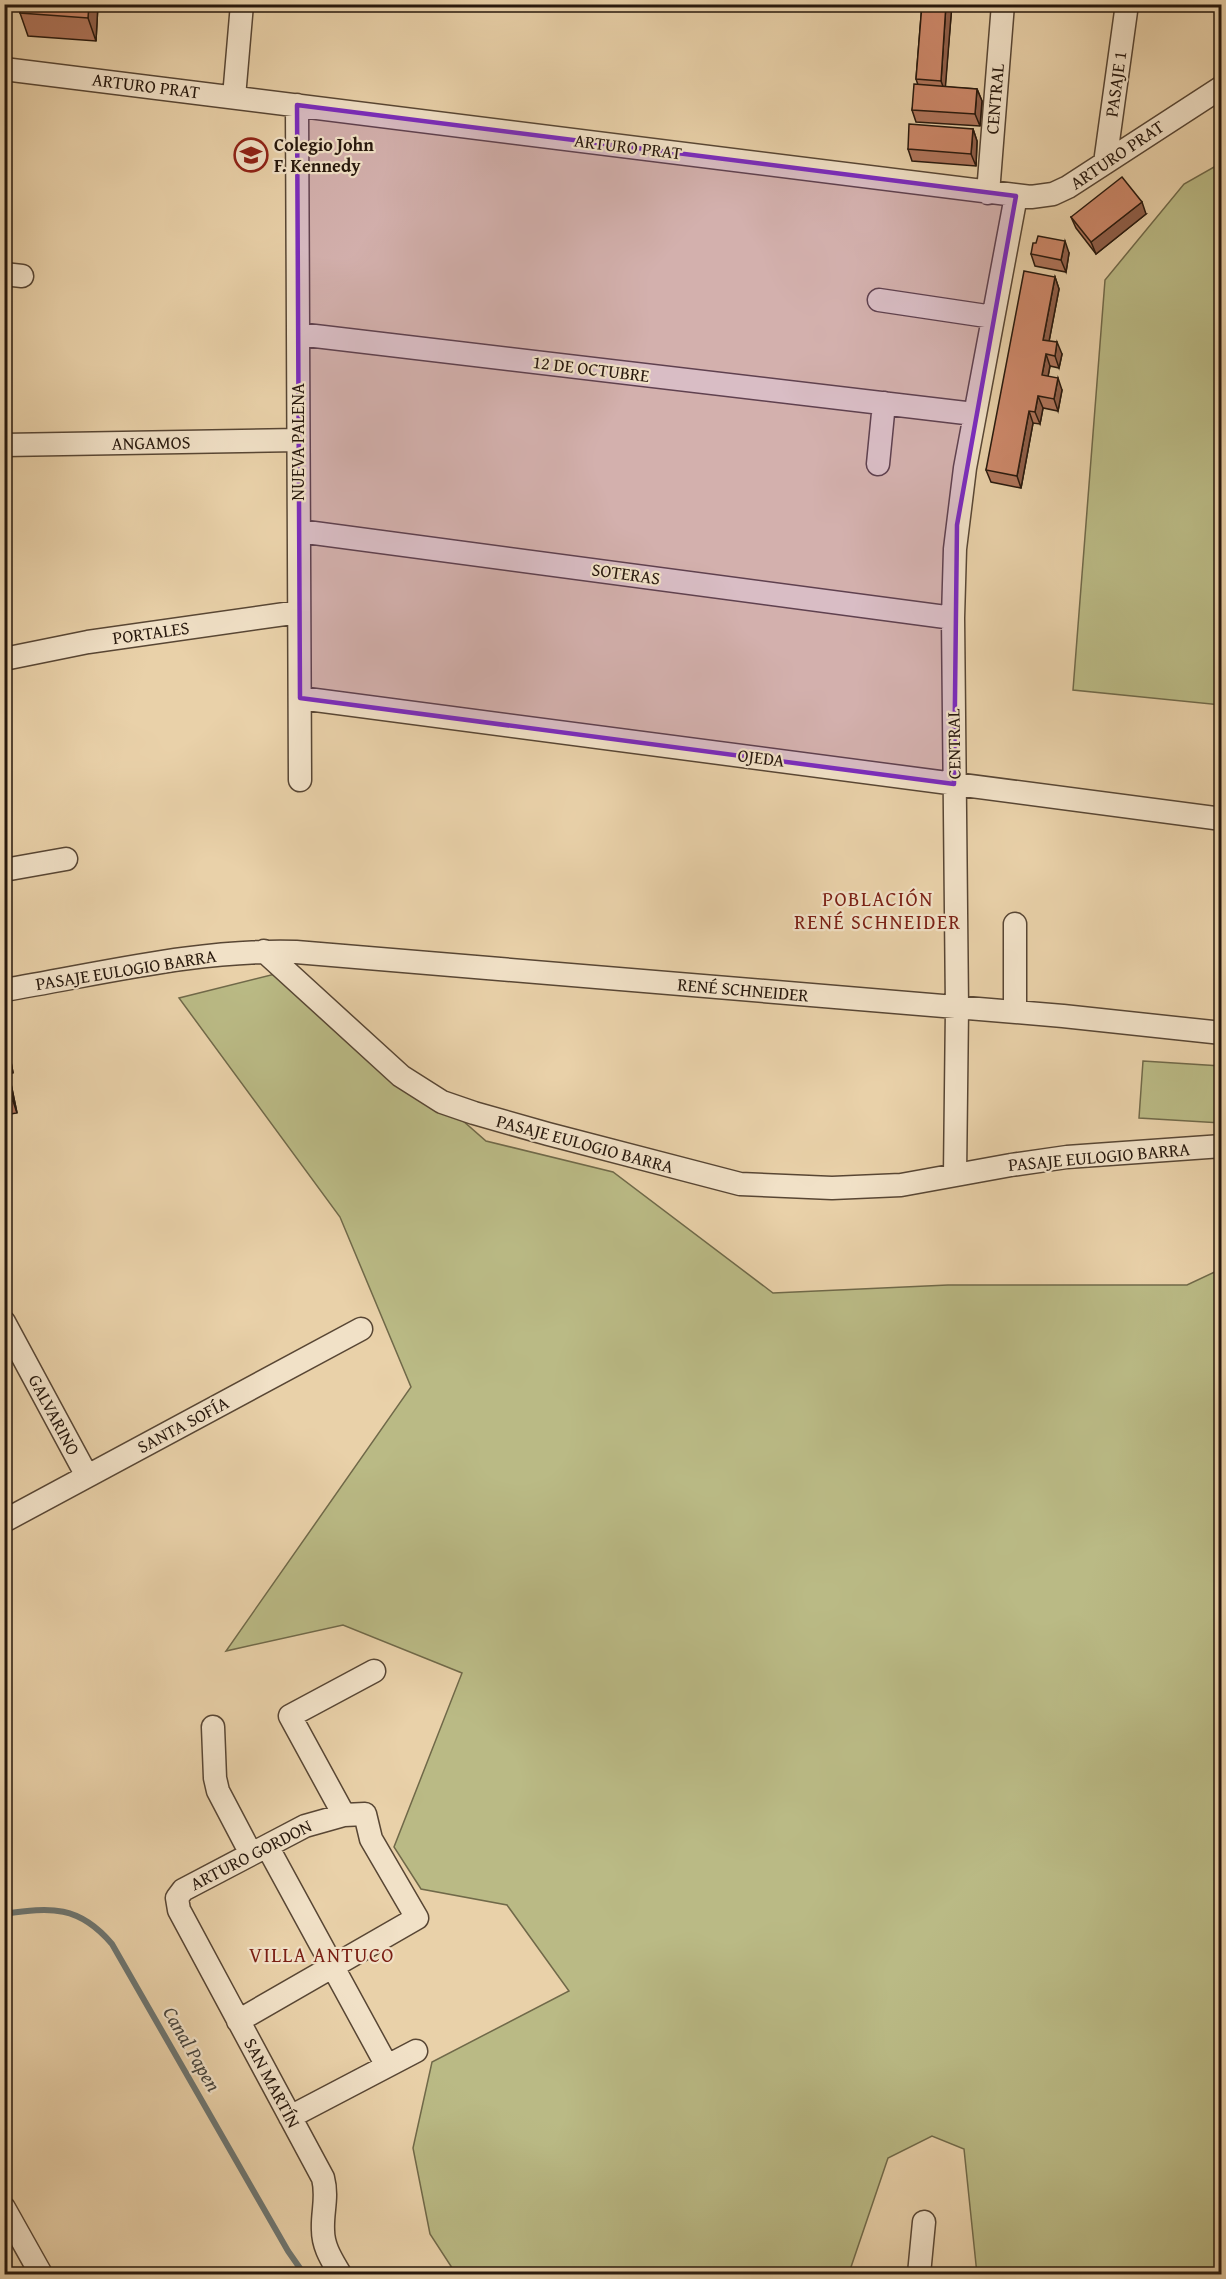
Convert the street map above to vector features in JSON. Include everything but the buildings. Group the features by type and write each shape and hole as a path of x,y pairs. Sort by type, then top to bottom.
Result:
{"street":[{"path":"234,97 242,4"},
{"name":"CENTRAL","path":"988,193 1003,4"},
{"name":"PASAJE 1","path":"1105,163 1127,4"},
{"name":"ARTURO PRAT","path":"4,69 1017,196 1053,194 1068,188 1220,83"},
{"name":"NUEVA PALENA","path":"297,105 300,780"},
{"name":"CENTRAL","path":"955,1175 957,1008 953,618 957,525 974,414 1017,196"},
{"path":"879,300 993,317"},
{"name":"12 DE OCTUBRE","path":"298,334 974,414"},
{"path":"878,464 884,403"},
{"name":"ANGAMOS","path":"4,445 298,440"},
{"name":"SOTERAS","path":"299,531 953,618"},
{"name":"PORTALES","path":"4,659 88,642 299,612"},
{"name":"OJEDA","path":"300,698 1221,819"},
{"path":"4,870 66,859"},
{"path":"1015,924 1015,1012"},
{"name":"RENÉ SCHNEIDER","path":"264,951 1015,1012 1221,1033"},
{"name":"PASAJE EULOGIO BARRA","path":"4,990 196,957 264,951 401,1076 428,1094 457,1108 740,1184 867,1188 910,1184 1067,1157 1221,1146"},
{"name":"GALVARINO","path":"4,1322 87,1476"},
{"name":"SANTA SOFÍA","path":"4,1521 361,1329"},
{"path":"238,2021 417,1918 371,1839 290,1716 374,1671"},
{"path":"213,1727 215,1778 218,1791 259,1850 333,1967 387,2066"},
{"name":"ARTURO GORDON","path":"177,1898 183,1890 304,1826 354,1814"},
{"name":"SAN MARTÍN","path":"177,1898 178,1910 323,2178 327,2199 323,2221 324,2243 340,2274"},
{"path":"290,2117 416,2051"},
{"path":"4,2208 41,2274"},
{"path":"919,2274 924,2222"}],"highlighted area":[{"path":"297,105 1016,196 957,525 954,784 300,698"}],"green space":[{"path":"1221,163 1221,705 1073,690 1105,280 1184,184"},
{"path":"291,970 486,1141 613,1172 773,1293 948,1285 1187,1285 1221,1269 1221,2274 977,2274 964,2149 932,2136 888,2158 851,2267 844,2274 456,2274 430,2234 413,2148 432,2062 569,1991 507,1905 421,1889 394,1847 462,1673 343,1625 226,1651 411,1387 340,1217 179,998"},
{"path":"1143,1061 1221,1066 1221,1123 1139,1118"}],"waterway":[{"name":"Canal Papen","path":"4,1914 36,1910 63,1912 88,1922 112,1944 288,2251 304,2274"}],"place":[{"name":"Colegio John F. Kennedy","path":"251,155"}],"district":[{"name":"POBLACIÓN RENÉ SCHNEIDER","path":"878,910"},
{"name":"VILLA ANTUCO","path":"322,1955"}]}
